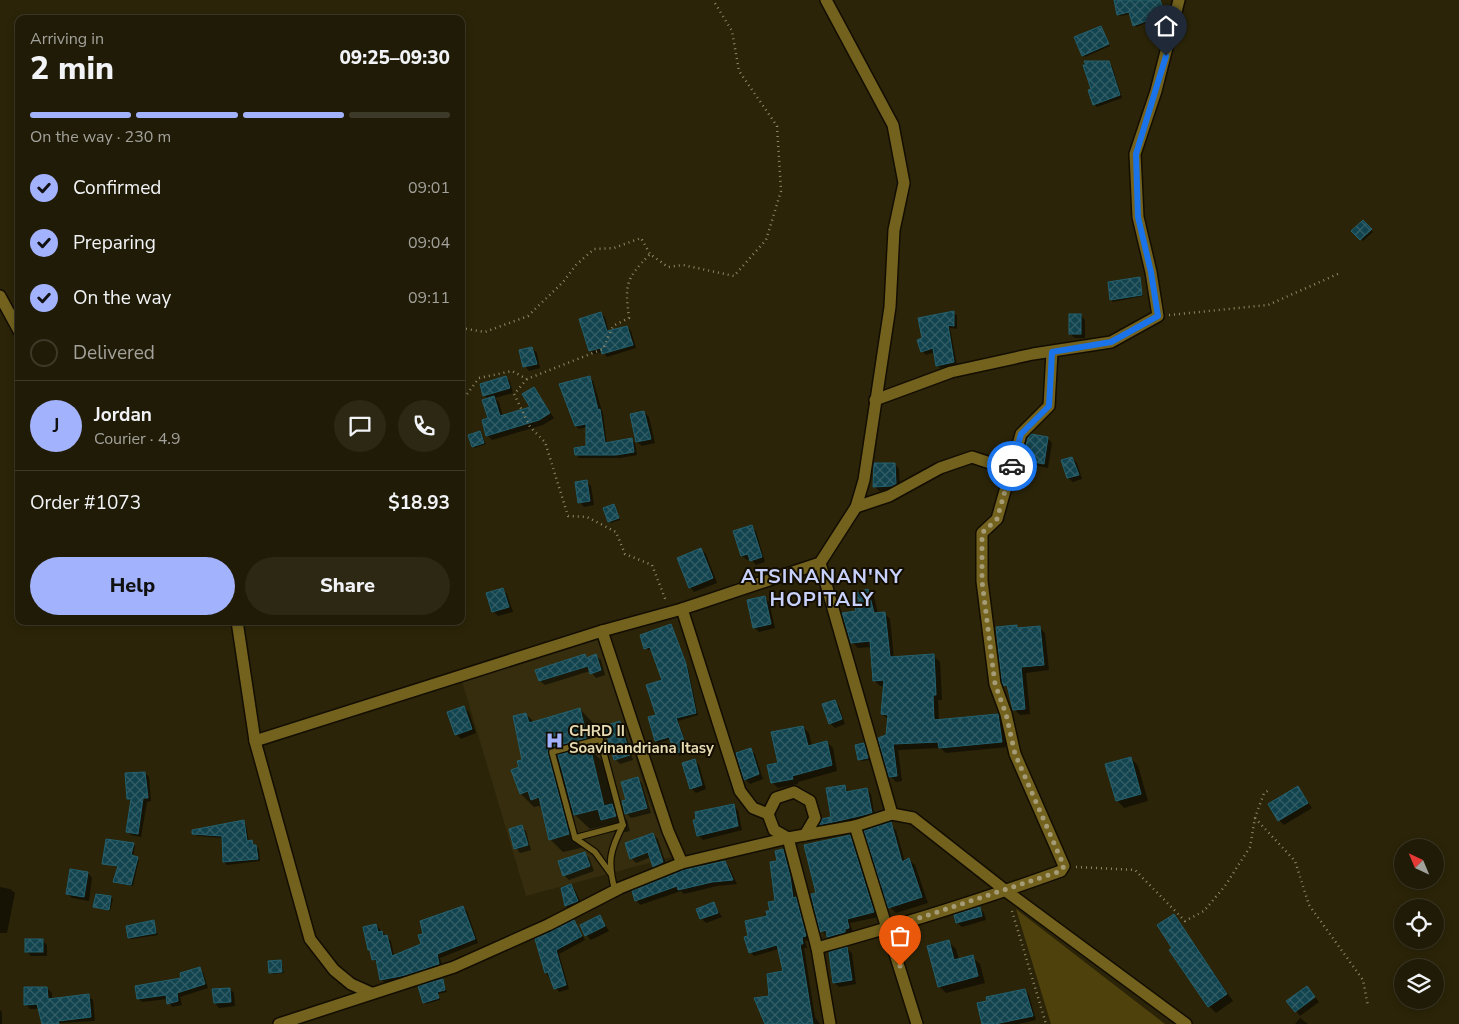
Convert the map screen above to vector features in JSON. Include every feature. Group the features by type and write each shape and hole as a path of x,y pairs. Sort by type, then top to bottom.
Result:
{"street":[{"path":"255,741 602,631 682,609 820,563 856,507 864,480 890,308 894,230 904,183 893,125 826,0"},
{"path":"875,400 950,372 1111,342 1158,316 1151,272 1138,217 1136,154 1156,91 1179,0"},
{"path":"0,296 15,324"},
{"path":"817,948 889,928 1006,890 1061,871 1064,866 1015,754 1006,714 995,684 982,581 982,533 997,519 1021,434 1049,406 1052,352"},
{"path":"856,507 889,496 940,468 972,457 1011,470"},
{"path":"820,563 892,814"},
{"path":"682,609 740,791 753,808 768,814"},
{"path":"238,625 255,741 310,939 334,970 351,984 371,993"},
{"path":"602,631 668,831 682,863"},
{"path":"805,835 815,818 810,800 794,792 776,798 768,814 774,830 788,838 817,948 830,1024"},
{"path":"279,1024 454,967 548,925 615,890 682,863 788,838 855,826 892,814 913,818 1186,1024"},
{"path":"855,826 889,928 917,1024"}],"lane":[{"path":"611,874 595,852 575,838 552,752 600,739 623,825 612,847 611,874 615,890"},
{"path":"575,838 623,825"}],"path":[{"path":"465,329 485,332 528,316 563,282 576,265 594,249 614,248 641,238 650,254 668,267 683,265 734,276 766,240 781,191 777,126 739,71 732,31 713,0"},
{"path":"650,254 632,272 625,290 629,318 613,326 603,349 527,379 514,394 530,428 545,442 568,516 587,517 616,532 625,554 652,565 670,612"},
{"path":"1158,316 1268,305 1340,273"},
{"path":"465,397 479,378 512,371 527,379"},
{"path":"1064,866 1135,870 1185,921 1204,911 1225,886 1250,847 1255,818 1264,793 1271,789"},
{"path":"1255,818 1294,861 1309,905 1363,980 1368,1006"},
{"path":"1006,890 1046,1024"}],"shaded area":[{"name":"CHRD II Soavinandriana Itasy","path":"598,636 648,798 671,857 526,896 462,681"},
{"path":"1016,909 1165,1024 1051,1024"}],"building":[{"path":"1114,0 1160,0 1165,14 1133,26 1129,12 1117,15"},
{"path":"1101,26 1109,44 1082,56 1074,37"},
{"path":"1084,61 1109,61 1120,95 1093,105 1088,90 1091,89 1083,65 1086,65"},
{"path":"1363,220 1372,229 1360,240 1351,231"},
{"path":"1140,277 1142,295 1110,300 1108,282"},
{"path":"954,311 954,326 948,325 954,362 936,366 933,348 921,352 917,340 922,338 918,318"},
{"path":"601,312 607,331 627,326 633,345 602,354 600,348 589,351 579,319"},
{"path":"1069,314 1081,314 1081,334 1069,334"},
{"path":"532,347 537,364 523,367 519,350"},
{"path":"506,376 510,388 483,396 480,384"},
{"path":"590,376 598,410 600,409 605,443 632,438 634,452 616,455 575,455 574,448 586,446 586,424 575,426 559,384"},
{"path":"534,387 550,413 539,420 486,436 482,420 488,418 482,400 494,396 500,416 530,407 522,394"},
{"path":"644,411 651,439 636,442 630,414"},
{"path":"480,431 484,443 472,447 468,435"},
{"path":"1031,434 1048,437 1044,464 1022,460 1028,438"},
{"path":"1072,457 1079,475 1067,478 1061,460"},
{"path":"874,463 895,463 896,484 873,487"},
{"path":"587,480 590,501 578,503 575,482"},
{"path":"614,504 619,518 608,522 603,508"},
{"path":"752,525 762,557 750,561 748,554 741,556 733,531"},
{"path":"701,548 713,578 689,588 677,558"},
{"path":"503,588 509,607 492,612 486,593"},
{"path":"868,589 874,613 885,612 890,657 934,654 936,695 933,695 934,720 998,714 1002,742 939,748 938,742 893,744 897,776 889,777 878,738 886,735 888,715 881,714 884,680 873,681 870,641 851,643 842,613 856,611 852,594"},
{"path":"765,596 771,624 753,628 747,600"},
{"path":"671,624 686,664 696,713 676,718 687,749 675,754 669,737 655,741 648,717 656,715 646,685 662,680 650,647 644,649 640,635"},
{"path":"1017,625 1017,628 1040,626 1044,665 1021,667 1025,709 1013,710 1007,685 1004,686 1002,682 996,627"},
{"path":"585,654 586,658 596,654 601,670 590,674 588,666 539,681 535,670"},
{"path":"835,700 842,719 829,724 822,704"},
{"path":"464,706 472,729 455,735 447,712"},
{"path":"580,708 587,738 551,747 547,751 569,834 549,840 539,797 531,800 528,791 520,794 511,770 519,767 517,761 522,760 513,716 526,713 529,723"},
{"path":"620,721 630,755 614,760 604,726"},
{"path":"803,726 808,746 827,741 832,765 792,776 793,779 771,783 767,765 778,763 771,732"},
{"path":"864,743 868,758 858,760 855,745"},
{"path":"590,747 604,806 612,804 616,816 601,820 598,809 574,815 558,755"},
{"path":"751,748 759,774 744,780 736,753"},
{"path":"1131,757 1141,794 1116,801 1105,764"},
{"path":"695,759 702,785 690,789 682,763"},
{"path":"145,772 148,798 143,798 138,834 126,832 131,799 127,799 125,773"},
{"path":"638,777 647,808 625,814 622,801 626,800 621,782"},
{"path":"845,785 846,792 867,788 872,813 820,825 822,819 831,817 826,788"},
{"path":"1298,786 1308,803 1278,821 1268,804"},
{"path":"734,804 738,826 697,836 693,820 696,820 695,812"},
{"path":"244,820 247,841 252,840 253,845 256,845 258,859 223,862 222,836 192,834 192,830"},
{"path":"891,822 902,862 909,858 922,897 888,908 864,831"},
{"path":"522,825 528,845 514,849 509,829"},
{"path":"653,833 663,862 653,867 648,852 630,859 625,843"},
{"path":"850,835 874,912 847,919 849,928 845,929 845,932 827,937 826,930 820,932 811,894 816,893 804,845"},
{"path":"106,839 134,843 131,855 138,857 131,885 113,882 118,866 102,864"},
{"path":"783,849 793,898 796,897 806,936 802,937 803,944 800,944 813,1024 765,1024 754,998 769,996 767,974 783,971 777,945 749,953 744,937 748,936 745,921 767,916 766,911 770,911 768,902 775,901 770,862 777,861 775,851"},
{"path":"585,852 590,866 563,876 558,861"},
{"path":"725,861 733,880 712,882 678,890 677,886 635,901 632,891 684,870"},
{"path":"70,869 88,872 84,897 66,894"},
{"path":"571,884 578,901 565,906 561,888"},
{"path":"96,894 111,896 109,910 93,907"},
{"path":"714,902 718,913 700,919 696,909"},
{"path":"463,906 475,939 437,954 439,964 406,975 380,980 376,959 372,960 363,927 376,924 378,932 382,931 383,936 387,935 392,956 421,944 418,935 423,934 420,921"},
{"path":"980,907 982,916 956,923 954,915"},
{"path":"1174,914 1227,994 1208,1007 1169,950 1172,948 1157,925"},
{"path":"600,915 605,926 585,936 580,925"},
{"path":"154,920 156,933 128,938 126,926"},
{"path":"574,920 582,936 556,950 566,985 554,989 548,972 545,973 535,939"},
{"path":"25,939 43,939 43,952 25,952"},
{"path":"949,940 954,960 973,955 978,976 938,987 927,946"},
{"path":"847,947 852,980 833,983 829,952"},
{"path":"281,960 282,972 269,973 268,961"},
{"path":"200,967 205,984 177,993 178,1001 167,1004 166,995 137,999 135,986 181,978 180,973"},
{"path":"443,979 445,990 437,992 439,998 423,1003 418,986"},
{"path":"1307,986 1315,997 1295,1012 1286,1001"},
{"path":"24,987 47,987 48,999 89,994 91,1017 58,1021 59,1024 42,1024 37,1004 24,1005"},
{"path":"230,988 231,1002 214,1003 212,989"},
{"path":"1025,989 1033,1016 995,1024 982,1024 977,1003 987,1001 986,997"}],"way so far":[{"path":"900,966 889,928 1061,871 1064,866 1015,754 1006,714 995,684 982,581 982,533 997,519 1012,466"}],"place":[{"name":"CHRD II Soavinandriana Itasy","path":"555,740"}],"district":[{"name":"ATSINANAN'NY HOPITALY","path":"822,588"}],"route":[{"path":"1012,466 1021,434 1049,406 1052,352 1111,342 1158,316 1151,272 1138,217 1136,154 1166,56"}]}
